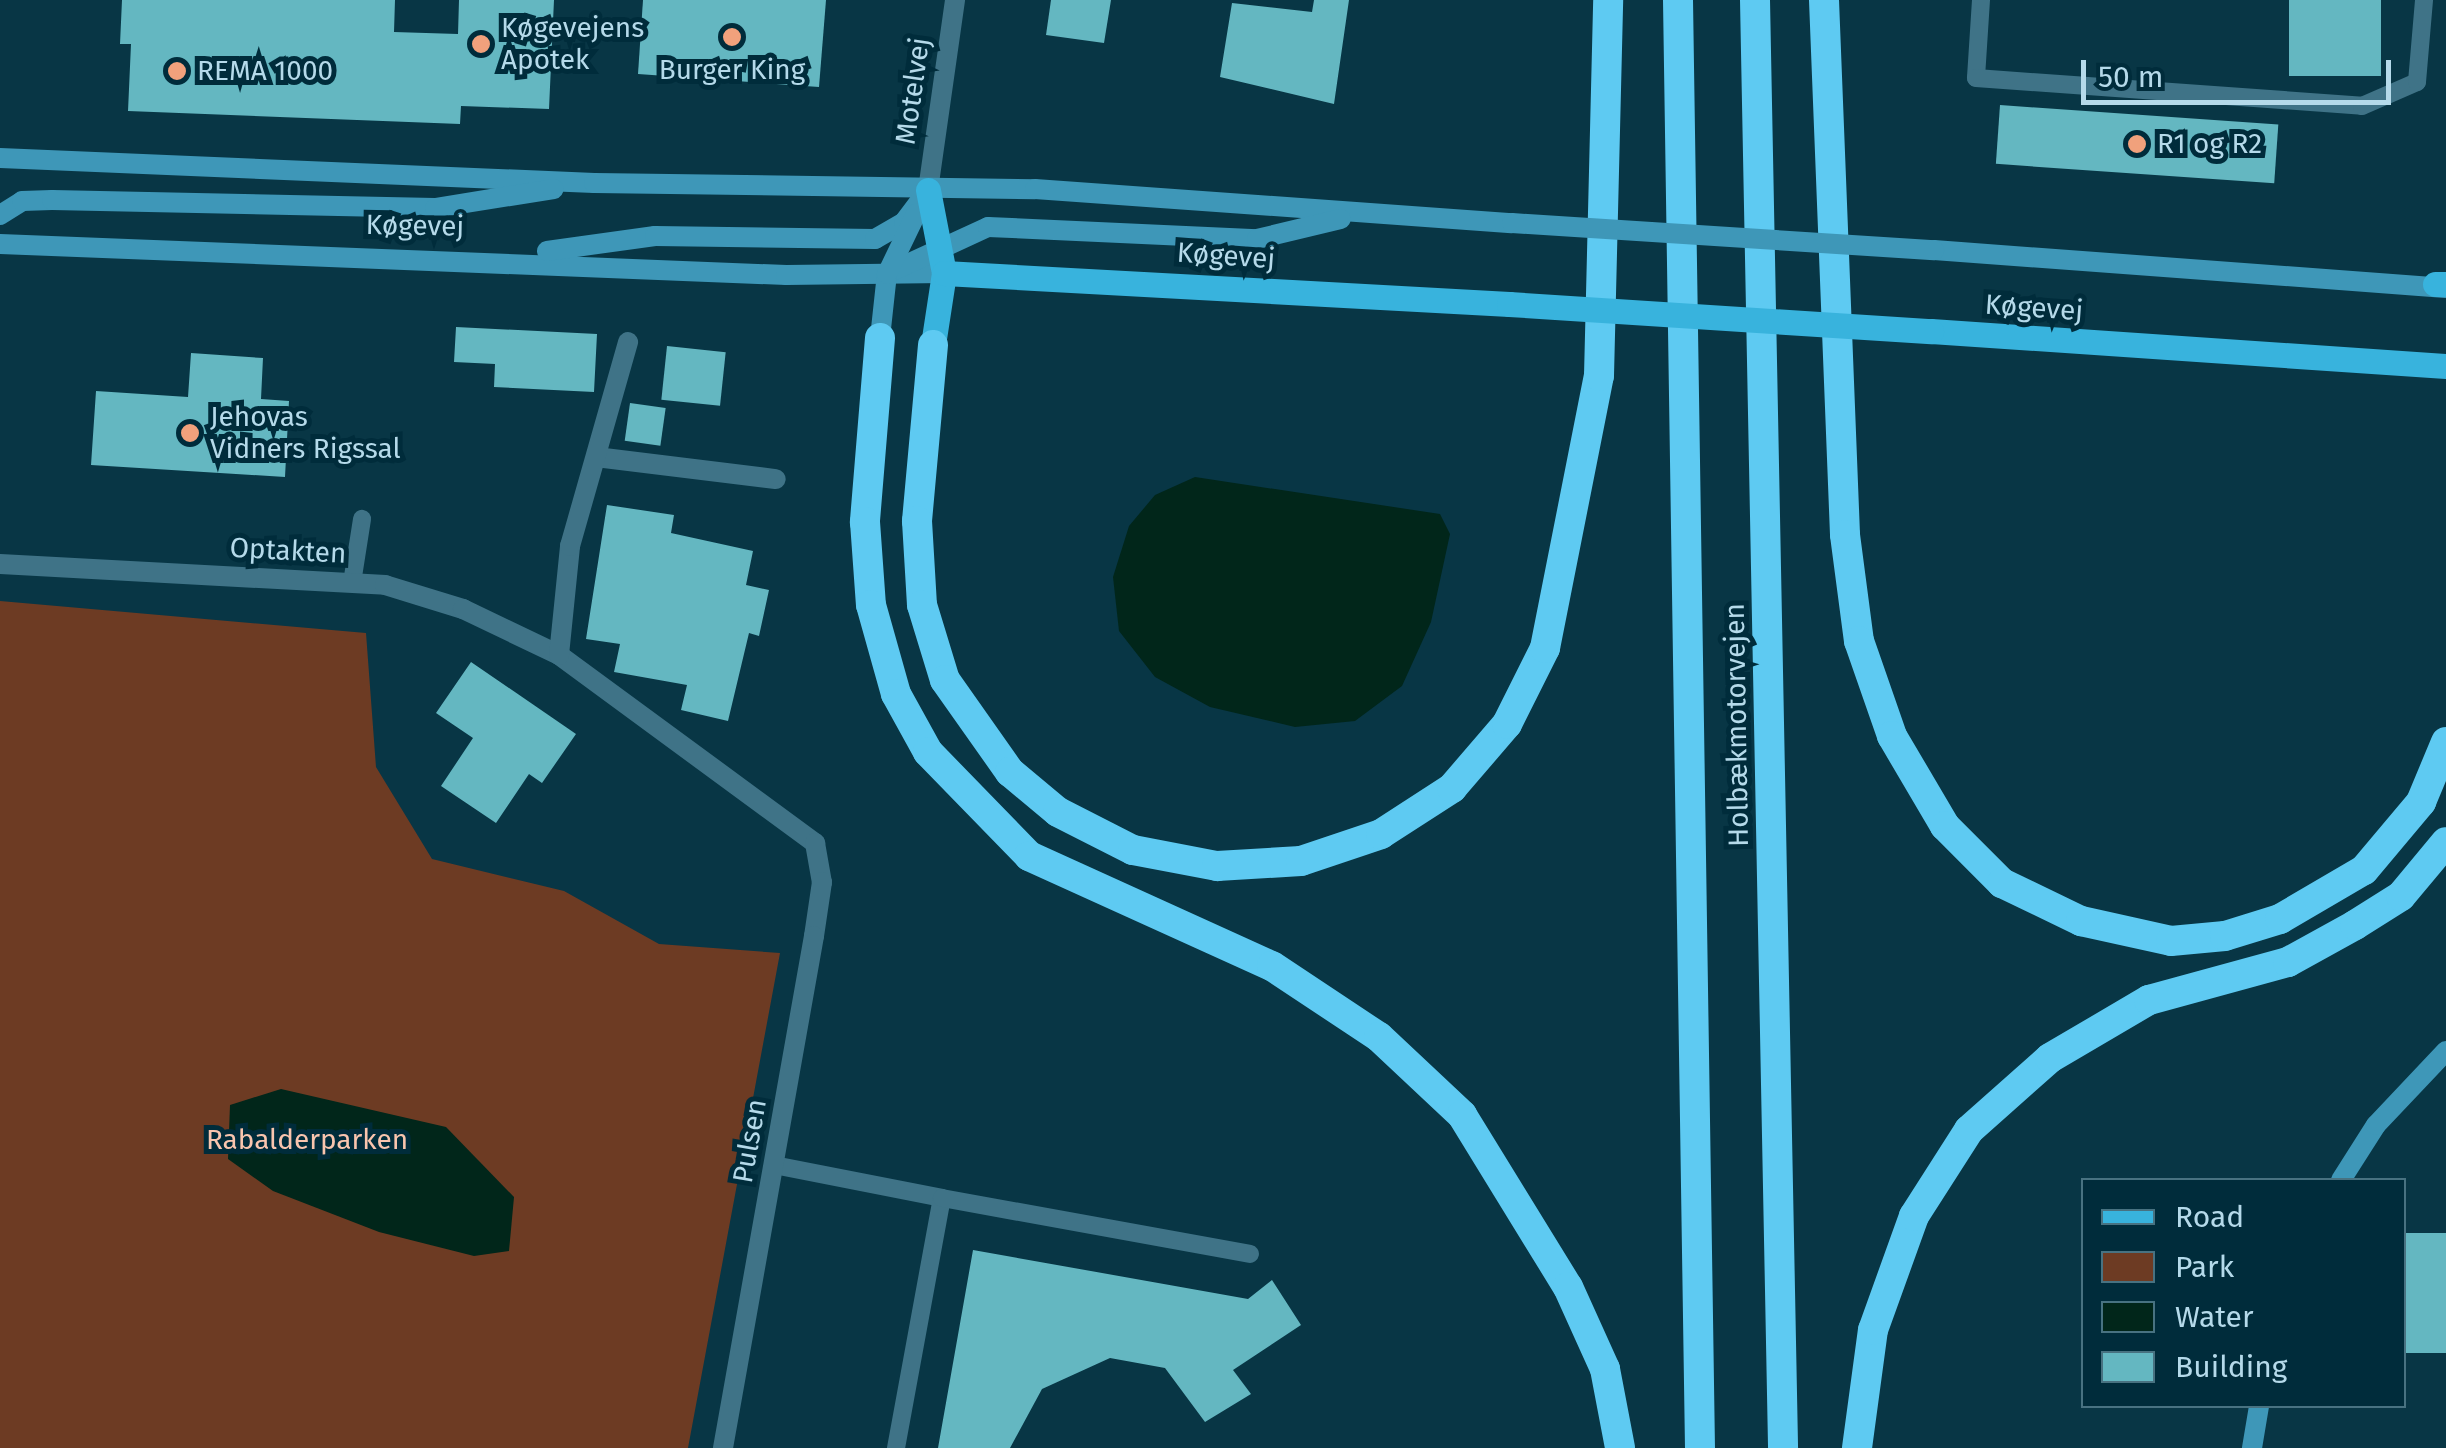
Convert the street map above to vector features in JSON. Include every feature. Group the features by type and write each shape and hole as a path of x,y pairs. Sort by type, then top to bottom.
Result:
{"highway":[{"path":"933,345 916,521 922,605 945,680 1010,772 1058,812 1134,850 1216,866 1301,861 1381,834 1463,775 1508,724 1545,648 1599,376 1608,0"},
{"name":"Holbækmotorvejen","path":"1678,0 1700,1448"},
{"name":"Holbækmotorvejen","path":"1756,0 1783,1448"},
{"path":"1824,0 1845,535 1859,641 1892,736 1945,826 2002,883 2081,922 2172,941 2225,936 2280,919 2364,870 2421,802 2446,742"},
{"path":"880,338 865,522 871,605 896,694 928,752 1029,856 1272,966 1378,1037 1462,1115 1568,1287 1605,1368 1620,1448"},
{"path":"1857,1448 1873,1330 1914,1216 1969,1130 2050,1058 2150,1000 2288,962 2355,925 2401,896 2446,842"}],"main road":[{"path":"928,190 944,273 933,345"},
{"name":"Køgevej","path":"944,273 1509,304 2446,366"}],"street":[{"name":"Motelvej","path":"928,190 955,0"},
{"name":"Køgevej","path":"0,158 594,183 1035,189 2442,285"},
{"path":"0,215 22,202 52,200 435,208 594,183"},
{"path":"500,258 654,236 875,239 904,222 928,190"},
{"path":"880,338 887,274 928,190"},
{"path":"887,274 940,244 988,227 1024,225 1257,238 1368,213"},
{"name":"Køgevej","path":"0,244 944,273"},
{"path":"559,654 570,546 628,342"},
{"path":"596,457 776,479"},
{"name":"Optakten","path":"0,564 352,582 464,609 559,654 814,843"},
{"name":"Pulsen","path":"722,1448 822,882 814,843"},
{"path":"2342,1178 2376,1125 2446,1051"},
{"path":"2252,1448 2259,1408"}],"lane":[{"path":"1981,0 1976,78 2362,106 2417,82 2424,0"},
{"path":"352,582 362,520"},
{"path":"774,1166 1250,1254"},
{"path":"896,1448 942,1198"}],"green space":[{"name":"Rabalderparken","path":"0,601 366,633 376,767 432,859 564,891 659,944 780,953 688,1448 0,1448"}],"water":[{"path":"1195,477 1440,514 1450,534 1431,622 1402,686 1355,721 1295,727 1210,707 1155,677 1119,631 1113,577 1129,526 1155,495"},
{"path":"281,1089 446,1127 514,1197 509,1251 474,1256 379,1232 273,1191 228,1159 230,1105"}],"building":[{"path":"122,0 395,0 394,32 458,34 459,0 554,0 549,109 461,106 460,124 128,111 131,44 120,44"},
{"name":"Burger King","path":"643,0 826,0 819,87 638,74"},
{"path":"1051,0 1111,0 1104,43 1046,35"},
{"path":"1314,0 1349,0 1334,104 1220,77 1232,3 1312,12"},
{"path":"2289,0 2381,0 2381,76 2289,76"},
{"name":"R1 og R2","path":"2000,105 2278,124 2274,183 1996,164"},
{"path":"456,327 597,334 594,392 494,387 495,364 454,362"},
{"path":"667,346 726,352 720,406 661,400"},
{"name":"Jehovas Vidners Rigssal","path":"191,353 263,358 261,399 289,401 285,477 91,465 96,391 188,397"},
{"path":"630,403 666,408 660,446 625,441"},
{"path":"607,505 674,515 671,533 753,551 746,585 769,590 759,636 749,633 728,721 681,710 687,685 614,672 620,644 586,639"},
{"path":"471,662 576,734 542,783 529,774 496,823 441,786 473,738 436,713"},
{"path":"2406,1233 2446,1233 2446,1353 2406,1353"},
{"path":"973,1250 1248,1299 1272,1280 1301,1325 1233,1370 1251,1394 1205,1422 1165,1368 1110,1358 1042,1389 1010,1448 938,1448"}],"place":[{"name":"Burger King","path":"732,37"},
{"name":"Køgevejens Apotek","path":"481,44"},
{"name":"REMA 1000","path":"177,71"},
{"name":"R1 og R2","path":"2137,144"},
{"name":"Jehovas Vidners Rigssal","path":"190,433"}]}
